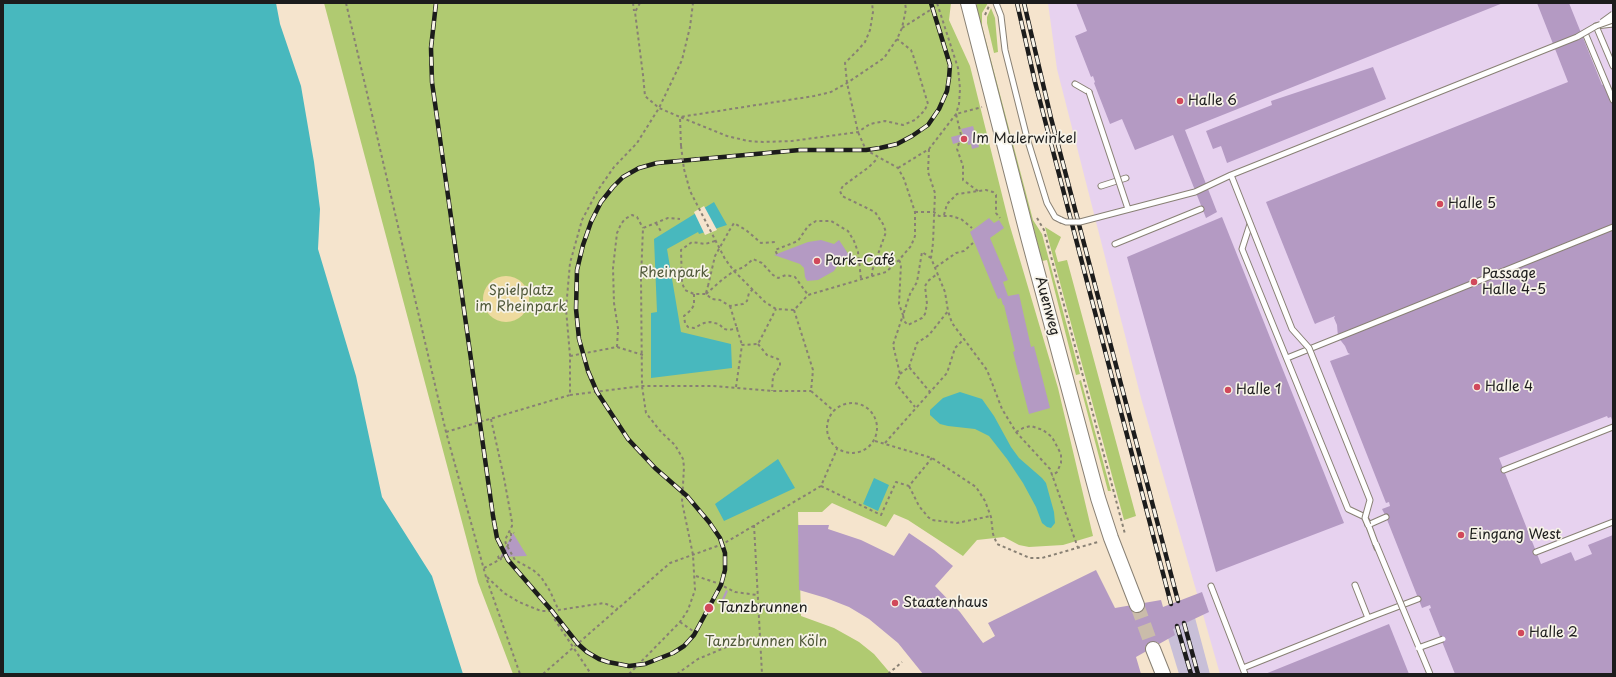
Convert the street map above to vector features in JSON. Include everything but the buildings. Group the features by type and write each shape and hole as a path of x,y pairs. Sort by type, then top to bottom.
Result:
{"street":[{"name":"Auenweg","path":"968,3 993,104 1098,498 1136,605"},
{"path":"1153,649 1163,674"}],"lane":[{"path":"996,3 1001,16 1004,50 1027,138 1047,203 1055,216 1066,222 1080,222 1195,192 1231,176 1577,37 1596,26 1613,24"},
{"path":"1577,37 1610,19 1613,14"},
{"path":"1596,26 1613,66"},
{"path":"1585,33 1613,100"},
{"path":"1430,674 1400,606 1365,517 1369,500 1309,348 1292,329 1230,175 1496,70"},
{"path":"1075,84 1089,92 1128,209"},
{"path":"1231,176 1292,329 1309,348 1370,500 1365,518 1418,648"},
{"path":"1101,186 1126,178"},
{"path":"1115,244 1201,209"},
{"path":"1250,224 1242,249 1348,509 1365,517"},
{"path":"1287,358 1613,227"},
{"path":"1504,470 1613,427"},
{"path":"1368,524 1386,517"},
{"path":"1536,552 1613,522"},
{"path":"1356,585 1368,618"},
{"path":"1211,586 1245,674"},
{"path":"1243,668 1418,599"},
{"path":"1418,648 1444,638"}],"path":[{"path":"346,3 446,432 486,577 520,674"},
{"path":"633,3 645,96 659,108 727,136 748,141 792,141 858,132 870,124 885,121 903,125 918,117 928,104 911,50 897,39"},
{"path":"635,12 640,3"},
{"path":"570,396 570,356 566,309 570,263 582,220 598,190 614,167 637,143 659,108 682,60 690,27 693,3"},
{"path":"794,310 808,295 886,272 911,246 915,236 915,212 904,179 898,168 866,150 858,132 847,84 845,63 865,42 870,30 873,12 872,3"},
{"path":"680,117 814,96 831,92 847,84 884,58 897,39 902,28 906,9 905,3"},
{"path":"984,19 991,3"},
{"path":"902,28 937,4 958,68 960,89 956,114 961,135"},
{"path":"898,168 929,149 956,114 993,104"},
{"path":"680,117 681,146 687,184 725,259 734,271 765,302 776,308 794,310"},
{"path":"959,143 957,149 963,166 963,180 979,192"},
{"path":"929,149 928,172 935,193 931,258"},
{"path":"872,276 872,271 886,232 883,224 875,212 842,196 840,191 843,186 869,167 878,158"},
{"path":"944,215 947,204 957,194 990,190 996,195 996,213 1000,218"},
{"path":"915,212 934,212 939,216 944,215 961,219 972,228"},
{"path":"875,441 932,458 976,487 985,501 991,516 993,534 997,544 1030,558 1042,558 1125,534 1044,230 1034,212"},
{"path":"617,347 618,328 614,303 613,268 618,233 621,224 625,219 632,216 637,217 643,228 641,282 643,355 642,386 646,413 661,432 678,449 683,459 682,502 693,555 695,576 694,596 688,610 680,622 629,674"},
{"path":"643,228 668,218 680,219"},
{"path":"777,254 775,250 798,241 808,226 816,221 831,221 848,231 854,241 858,252 861,279"},
{"path":"656,223 662,233"},
{"path":"706,294 716,256 734,223 746,230 761,243 775,242"},
{"path":"715,241 705,244 692,242 681,250 682,283 685,290 694,294 706,294 712,299 720,300 730,306 744,304 747,301 749,293 753,289"},
{"path":"936,267 956,253 964,251 973,243"},
{"path":"900,374 893,345 910,294 918,282 922,252 931,258 936,267 945,292 948,311 952,323 987,370 1002,409 1016,432 1050,469 1078,548"},
{"path":"706,294 723,278 744,267 753,259 762,263 773,275 778,278 786,275 795,277 808,295"},
{"path":"899,260 901,264 899,304 904,321 908,325 922,318 927,309 925,286 928,281 938,274"},
{"path":"694,294 694,305 684,316 685,323 688,327 694,328 710,322 719,324 724,329 730,330 738,328"},
{"path":"730,306 742,345 736,387"},
{"path":"758,344 776,308"},
{"path":"794,310 813,370 811,391"},
{"path":"915,408 896,384 900,374 909,367 917,343 929,335 948,311"},
{"path":"884,443 947,373 955,348 964,339"},
{"path":"742,345 758,344"},
{"path":"758,344 767,355 778,359 780,362 780,366 773,376 772,391"},
{"path":"570,356 617,347 643,355"},
{"path":"909,367 930,392"},
{"path":"446,432 570,396 642,386 712,386 772,391 811,391 834,411"},
{"path":"850,403 859,404 868,408 874,414 877,423 878,432 875,441 869,448 857,453 844,453 837,449 831,442 828,435 827,426 829,418 834,411 842,405 850,403"},
{"path":"491,419 512,522 505,540 508,550 515,560 533,570 541,577 550,591 559,611"},
{"path":"1016,432 1031,426 1043,430 1052,437 1061,454 1061,463 1057,472 1052,476"},
{"path":"544,674 670,563 722,544 821,486 837,449"},
{"path":"909,486 932,458"},
{"path":"821,486 881,515 896,482 909,486 919,506 932,520 957,523 991,516"},
{"path":"754,525 762,674"},
{"path":"484,568 501,559 501,558 501,557 498,556 499,559 500,559 501,558 502,558 511,539 510,534 511,532 514,534 511,534 511,532 512,530 510,529"},
{"path":"695,576 717,583 734,592 757,594"},
{"path":"486,577 504,594 540,611 559,611 604,603 618,609"},
{"path":"552,611 553,617 590,674"},
{"path":"680,622 693,630"},
{"path":"678,674 698,659 729,646 761,642"},
{"path":"888,674 902,662"}],"shaded area":[{"path":"1048,3 1613,3 1613,674 1220,674 1141,398 1057,69"},
{"path":"1194,614 1210,674 1179,674 1165,628"}],"green space":[{"name":"Rheinpark","path":"324,3 951,3 949,20 970,66 1009,223 1058,388 1093,536 1063,545 1029,547 1019,545 1004,537 977,540 963,556 908,520 894,514 886,527 832,503 822,512 798,512 801,616 834,628 859,642 874,654 891,674 513,674 478,582"},
{"path":"977,3 988,3 982,13 982,26 1033,220 1042,234 1080,374 1076,375 1047,260 1042,261 977,10"},
{"path":"991,8 995,18 998,52 994,53 987,23 987,17"},
{"path":"1045,227 1061,237 1055,251 1058,262 1067,260 1136,516 1124,520"},
{"path":"1081,380 1111,491 1108,491 1079,381"}],"sand":[{"path":"506,276 519,280 525,286 529,299 525,312 519,318 506,322 493,318 487,312 483,299 487,286 493,280"}],"water":[{"path":"3,3 276,3 280,24 301,86 314,162 320,209 318,249 356,376 382,497 432,576 463,674 3,674"},
{"path":"714,202 727,225 699,234 698,232 667,249 681,332 731,344 732,368 651,378 651,313 657,312 654,239"},
{"path":"960,392 982,399 1019,458 1046,483 1054,512 1055,523 1051,528 1042,523 1036,507 1023,483 989,436 975,429 940,424 930,415 930,410 943,398"},
{"path":"778,459 795,488 724,521 715,504"},
{"path":"874,478 889,485 878,511 863,504"}],"pier":[{"path":"704,206 717,230 705,235 694,212"}],"tunnel":[{"path":"1137,605 1153,649"}],"railway":[{"path":"436,3 431,48 432,82 497,538 508,560 578,644 587,652 599,659 629,666 645,664 673,653 684,646 694,635 721,585 725,570 725,553 720,538 709,522 687,496 655,468 628,439 597,392 588,371 579,339 576,309 577,270 583,245 591,222 601,202 623,177 639,168 657,163 800,150 866,150 897,144 912,136 928,125 939,109 947,91 949,78 950,65 931,3"},
{"path":"1017,3 1035,82 1171,604"},
{"path":"1024,3 1051,118 1178,601"},
{"path":"1184,623 1198,674"},
{"path":"1177,626 1191,674"}],"place":[{"name":"Halle 6","path":"1180,101"},
{"name":"Im Malerwinkel","path":"964,139"},
{"name":"Halle 5","path":"1440,204"},
{"name":"Park-Café","path":"817,261"},
{"name":"Passage Halle 4-5","path":"1474,282"},
{"name":"Halle 4","path":"1477,387"},
{"name":"Halle 1","path":"1228,390"},
{"name":"Eingang West","path":"1461,535"},
{"name":"Staatenhaus","path":"895,603"},
{"name":"Tanzbrunnen","path":"709,608"},
{"name":"Halle 2","path":"1521,633"}],"park label":[{"name":"Spielplatz im Rheinpark","path":"521,300"},
{"name":"Tanzbrunnen Köln","path":"766,642"}]}
